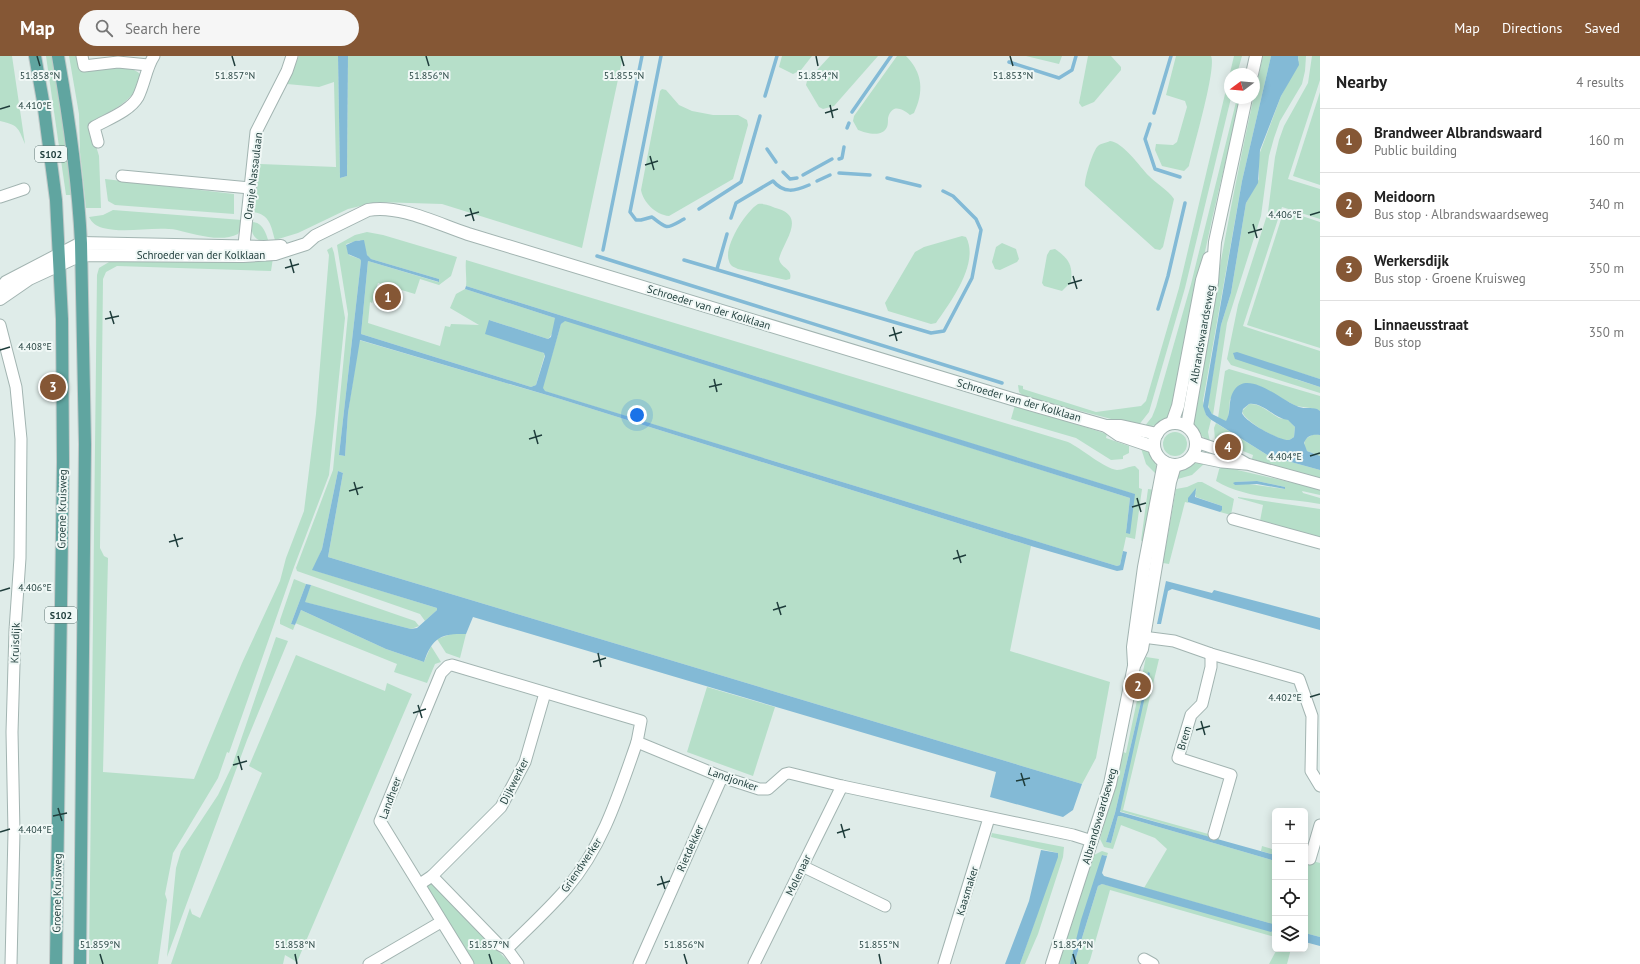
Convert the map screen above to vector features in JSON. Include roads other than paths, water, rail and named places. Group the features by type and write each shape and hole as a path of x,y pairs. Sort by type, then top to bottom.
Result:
{"main road":[{"name":"Groene Kruisweg","path":"35,56 50,151 61,265 63,462 56,964"},
{"name":"Groene Kruisweg","path":"58,56 66,99 80,215 81,243 85,444 80,964"}],"street":[{"path":"82,56 84,66 151,60 138,97 132,105 94,126 98,142"},
{"name":"Oranje Nassaulaan","path":"244,251 256,132 287,71 292,56"},
{"path":"1253,68 1256,56"},
{"name":"Albrandswaardseweg","path":"1172,423 1178,406 1202,280 1215,242 1245,104"},
{"path":"122,176 250,188"},
{"path":"0,197 24,189"},
{"name":"Schroeder van der Kolklaan","path":"81,243 244,251 266,256 288,252 306,244 315,236 368,210 377,208 396,210 468,234 1012,399 1106,426 1121,426 1157,434"},
{"name":"Albrandswaardseweg","path":"1187,426 1212,282 1215,242"},
{"path":"0,290 6,282 81,243"},
{"name":"Schroeder van der Kolklaan","path":"81,255 244,251"},
{"path":"0,299 29,279 81,255"},
{"name":"Kruisdijk","path":"0,325 16,387 21,439 20,558 15,630 12,732 14,832 10,964"},
{"path":"1172,423 1187,426 1193,433 1196,442 1193,456 1185,463 1169,464 1157,456 1154,447 1157,434 1163,427 1172,423"},
{"name":"Schroeder van der Kolklaan","path":"1106,426 1119,435 1154,447"},
{"path":"1196,442 1226,452 1247,464"},
{"path":"1193,456 1222,462 1247,464 1320,484"},
{"name":"Albrandswaardseweg","path":"1052,964 1110,784 1134,666 1142,649 1139,637 1144,567 1169,464"},
{"path":"1233,519 1320,543"},
{"path":"1139,637 1174,642 1299,679 1312,716 1311,770 1320,786"},
{"name":"Brem","path":"1211,654 1211,667 1202,704 1191,715 1178,758 1232,775 1214,834"},
{"name":"Landheer","path":"468,964 380,821 441,673 448,666 458,665 545,693"},
{"path":"545,693 641,721 637,742"},
{"name":"Dijkwerker","path":"420,884 432,876 501,807 525,762 545,693"},
{"name":"Landjonker","path":"637,742 722,777 759,789 768,789 785,774 789,773 842,786 1073,835 1092,841"},
{"name":"Griendwerker","path":"507,949 568,887 597,845 615,803 637,742"},
{"name":"Rietdekker","path":"639,964 722,777"},
{"name":"Molenaar","path":"758,962 802,866 842,786"},
{"name":"Kaasmaker","path":"944,964 989,818"},
{"path":"1310,859 1320,825"},
{"path":"802,866 884,906"},
{"path":"432,876 498,944 507,949 518,964"},
{"path":"369,964 441,922"}],"water":[{"path":"338,56 348,56 347,176 340,178"},
{"path":"1271,56 1298,56 1299,65 1281,96 1260,150 1258,183 1246,203 1231,293 1221,325 1208,407 1212,414 1226,421 1229,414 1231,397 1235,389 1241,384 1249,383 1267,389 1299,407 1317,409 1320,411 1320,435 1310,436 1304,443 1307,451 1320,456 1320,470 1269,456 1210,419 1206,415 1203,406 1242,181","holes":["1249,404 1259,406 1278,417 1288,420 1295,427 1294,437 1288,440 1277,437 1263,430 1244,417 1242,413 1243,409"]},
{"path":"364,240 367,255 371,259 439,279 439,282 368,261 361,334 531,387 536,385 545,356 544,353 485,334 489,320 548,339 551,337 555,318 465,289 466,286 1135,494 1130,534 1126,533 1130,498 565,321 561,324 543,388 545,391 1117,566 1120,565 1123,551 1127,552 1123,570 1117,571 1031,546 557,398 360,340 348,413 345,456 339,455 361,261 360,259 348,254 346,245 355,241"},
{"path":"1237,352 1320,379 1320,387 1235,359 1233,353"},
{"path":"338,471 343,473 328,557 1082,784 1073,810 1063,817 990,797 996,772 473,617 466,634 444,636 434,642 430,647 424,662 386,649 301,610 295,625 291,624 306,584 311,585 305,602 411,629 417,628 437,610 437,608 312,570 322,549"},
{"path":"1257,481 1285,487 1285,489 1257,484 1235,485 1233,483"},
{"path":"1196,488 1195,497 1222,506 1222,510 1220,512 1188,502 1188,498"},
{"path":"1166,581 1212,593 1214,590 1320,618 1320,630 1172,589 1168,591 1161,624 1157,624"},
{"path":"1148,672 1150,673 1120,812 1272,854 1272,860 1121,816 1118,816 1111,843 1106,842 1115,813"},
{"path":"1041,850 1058,853 1058,857 1020,964 1005,964 1029,901"},
{"path":"1102,855 1107,856 1102,873 1104,876 1272,924 1272,931 1271,932 1102,884 1098,886 1074,964 1070,964 1081,920"},
{"path":"1308,934 1320,937 1320,946 1308,943"}],"waterway":[{"path":"603,250 642,56"},
{"path":"661,56 630,212 636,220 652,217 667,227 684,219"},
{"path":"765,96 777,56"},
{"path":"852,112 891,56"},
{"path":"1009,62 1059,78 1072,70 1076,56"},
{"path":"1154,113 1171,56"},
{"path":"699,209 741,182 760,116"},
{"path":"847,128 849,123"},
{"path":"1150,124 1145,139 1155,169 1180,177"},
{"path":"839,159 842,158 844,147"},
{"path":"767,149 776,162"},
{"path":"803,175 832,159"},
{"path":"783,172 790,179 797,178"},
{"path":"839,173 870,175"},
{"path":"817,181 830,175"},
{"path":"887,178 920,186"},
{"path":"731,218 736,203 773,181 781,188 786,190 799,189 809,185"},
{"path":"684,260 931,333 944,331 972,278 981,230 976,219 953,196 943,191"},
{"path":"1158,309 1168,276 1185,203"},
{"path":"717,269 727,234"},
{"path":"597,256 1002,383"}],"place":[{"name":"Brandweer Albrandswaard","path":"388,297"},
{"name":"Werkersdijk","path":"53,387"},
{"name":"Linnaeusstraat","path":"1228,447"},
{"name":"Meidoorn","path":"1138,686"}]}
